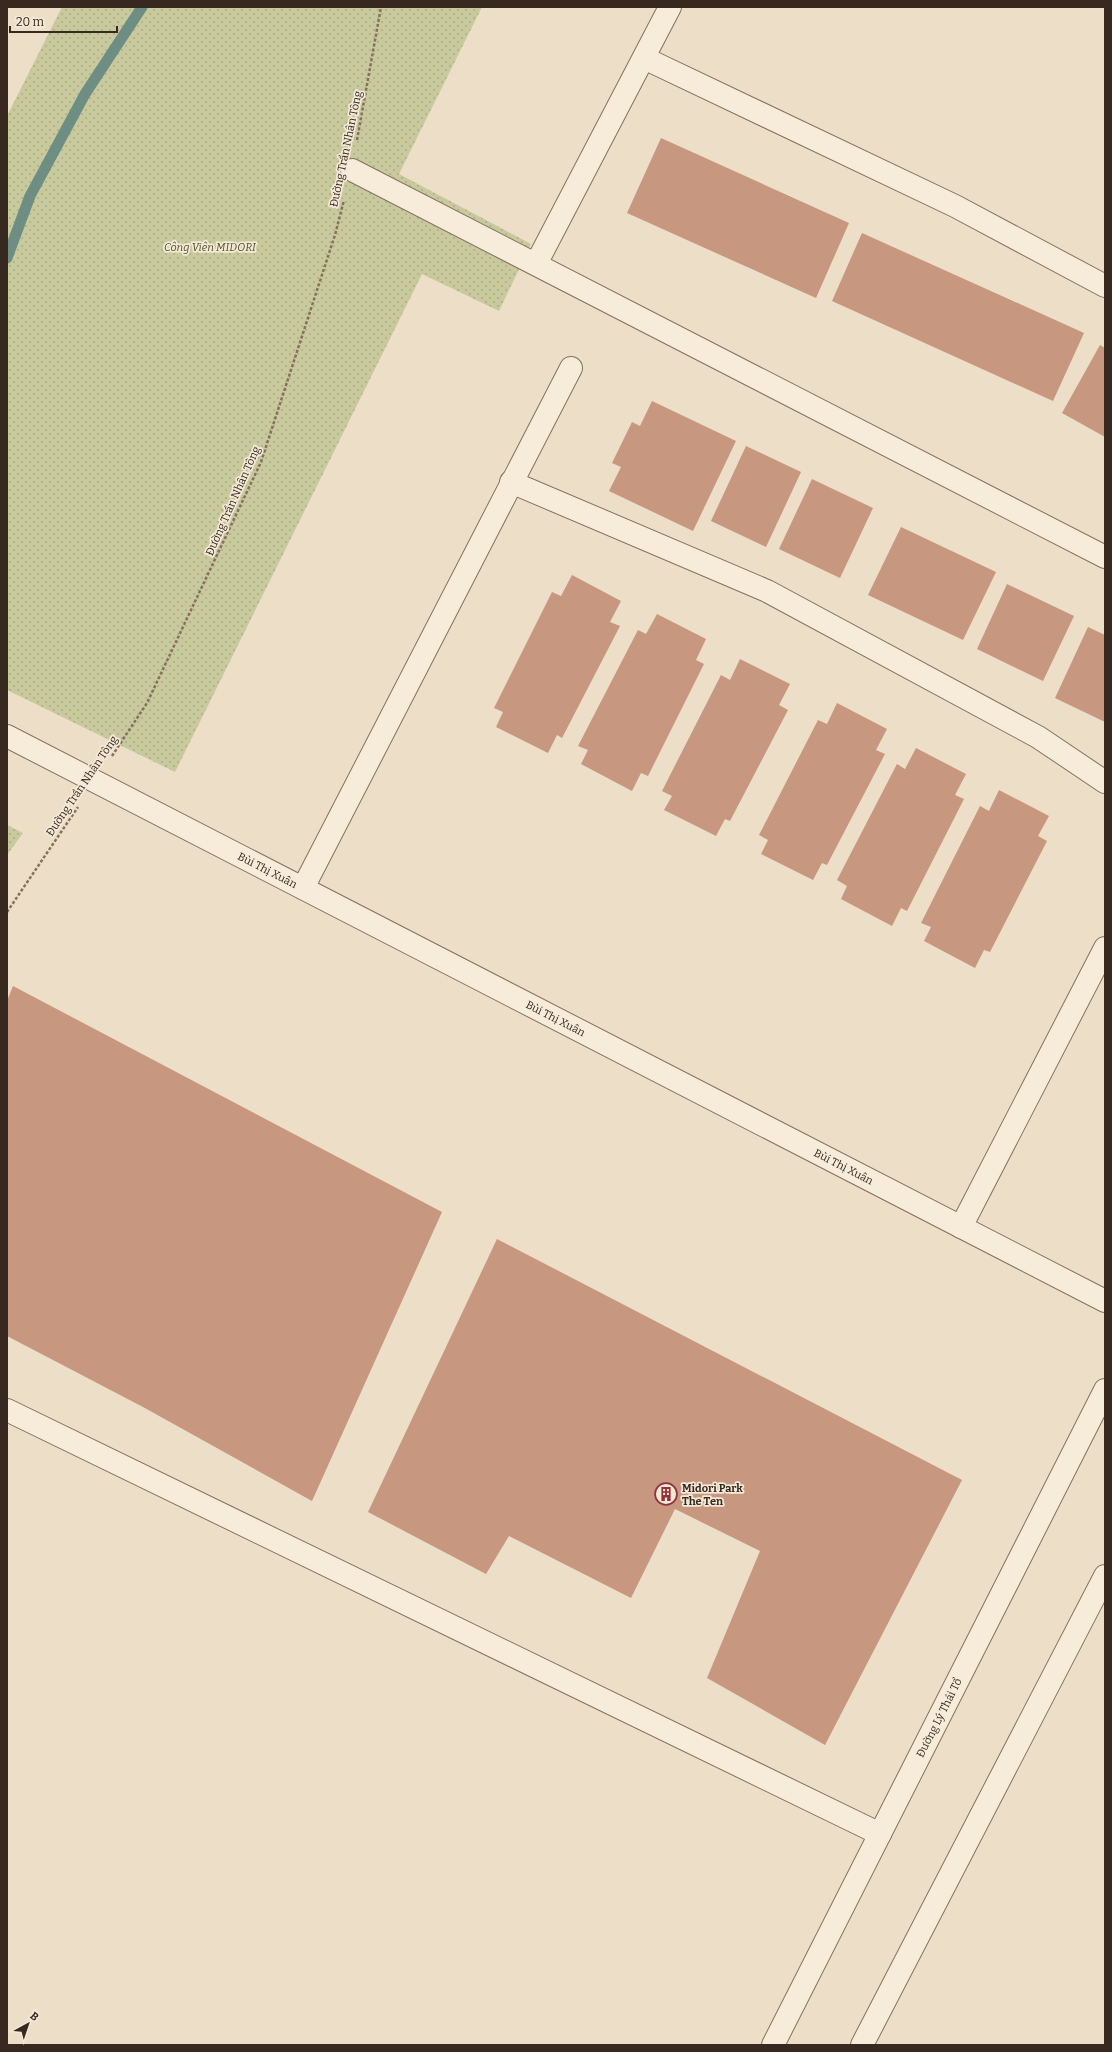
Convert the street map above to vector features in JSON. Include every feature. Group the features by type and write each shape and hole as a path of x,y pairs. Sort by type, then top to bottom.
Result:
{"street":[{"path":"536,264 670,7"},
{"path":"644,58 955,206 1105,286"},
{"path":"352,170 1105,557"},
{"path":"303,888 570,368"},
{"path":"511,482 767,591 1038,737 1105,782"},
{"name":"Bùi Thị Xuân","path":"7,736 1105,1301"},
{"path":"961,1227 1105,948"},
{"name":"Đường Lý Thái Tổ","path":"772,2045 1105,1390"},
{"path":"7,1410 880,1834"},
{"path":"862,2045 1105,1576"}],"path":[{"name":"Đường Trần Nhân Tông","path":"7,912 147,703 261,462 335,235 352,170 381,7"}],"green space":[{"name":"Công Viên MIDORI","path":"62,7 482,7 399,174 531,244 499,311 422,274 175,772 7,690 7,116"},
{"path":"7,825 23,833 7,855"}],"building":[{"path":"661,138 849,223 816,298 627,213"},
{"path":"862,233 1084,333 1053,401 832,301"},
{"path":"1100,345 1105,348 1105,437 1062,413"},
{"path":"652,401 736,441 693,531 609,491 621,467 612,463 632,422 640,426"},
{"path":"746,446 801,472 766,547 711,521"},
{"path":"812,479 873,508 840,578 779,549"},
{"path":"901,527 996,572 963,640 868,595"},
{"path":"572,575 621,601 610,622 620,626 562,738 557,735 548,753 496,727 503,712 494,708 552,592 561,596"},
{"path":"1007,584 1074,616 1043,681 977,649"},
{"path":"657,614 706,639 696,660 704,664 648,776 641,773 632,791 581,764 588,750 578,746 638,630 646,634"},
{"path":"1088,627 1105,635 1105,722 1055,698"},
{"path":"740,659 790,684 779,705 788,710 730,821 725,819 716,836 664,810 672,796 662,791 721,675 730,680"},
{"path":"837,703 887,729 876,750 885,754 827,865 822,863 813,880 761,854 768,840 759,835 818,720 827,724"},
{"path":"916,748 966,774 955,795 964,799 907,911 901,908 892,926 841,899 847,886 837,880 897,764 905,769"},
{"path":"999,790 1049,816 1038,836 1047,841 990,952 984,950 975,968 924,941 931,927 921,923 980,806 989,811"},
{"path":"13,986 442,1212 312,1501 143,1407 7,1336 7,1001"},
{"name":"Midori Park The Ten","path":"497,1239 962,1480 825,1745 707,1678 760,1551 675,1509 631,1598 509,1536 486,1574 368,1512"}],"waterway":[{"path":"7,258 30,196 85,94 142,7"}],"place":[{"name":"Midori Park The Ten","path":"666,1494"}]}
